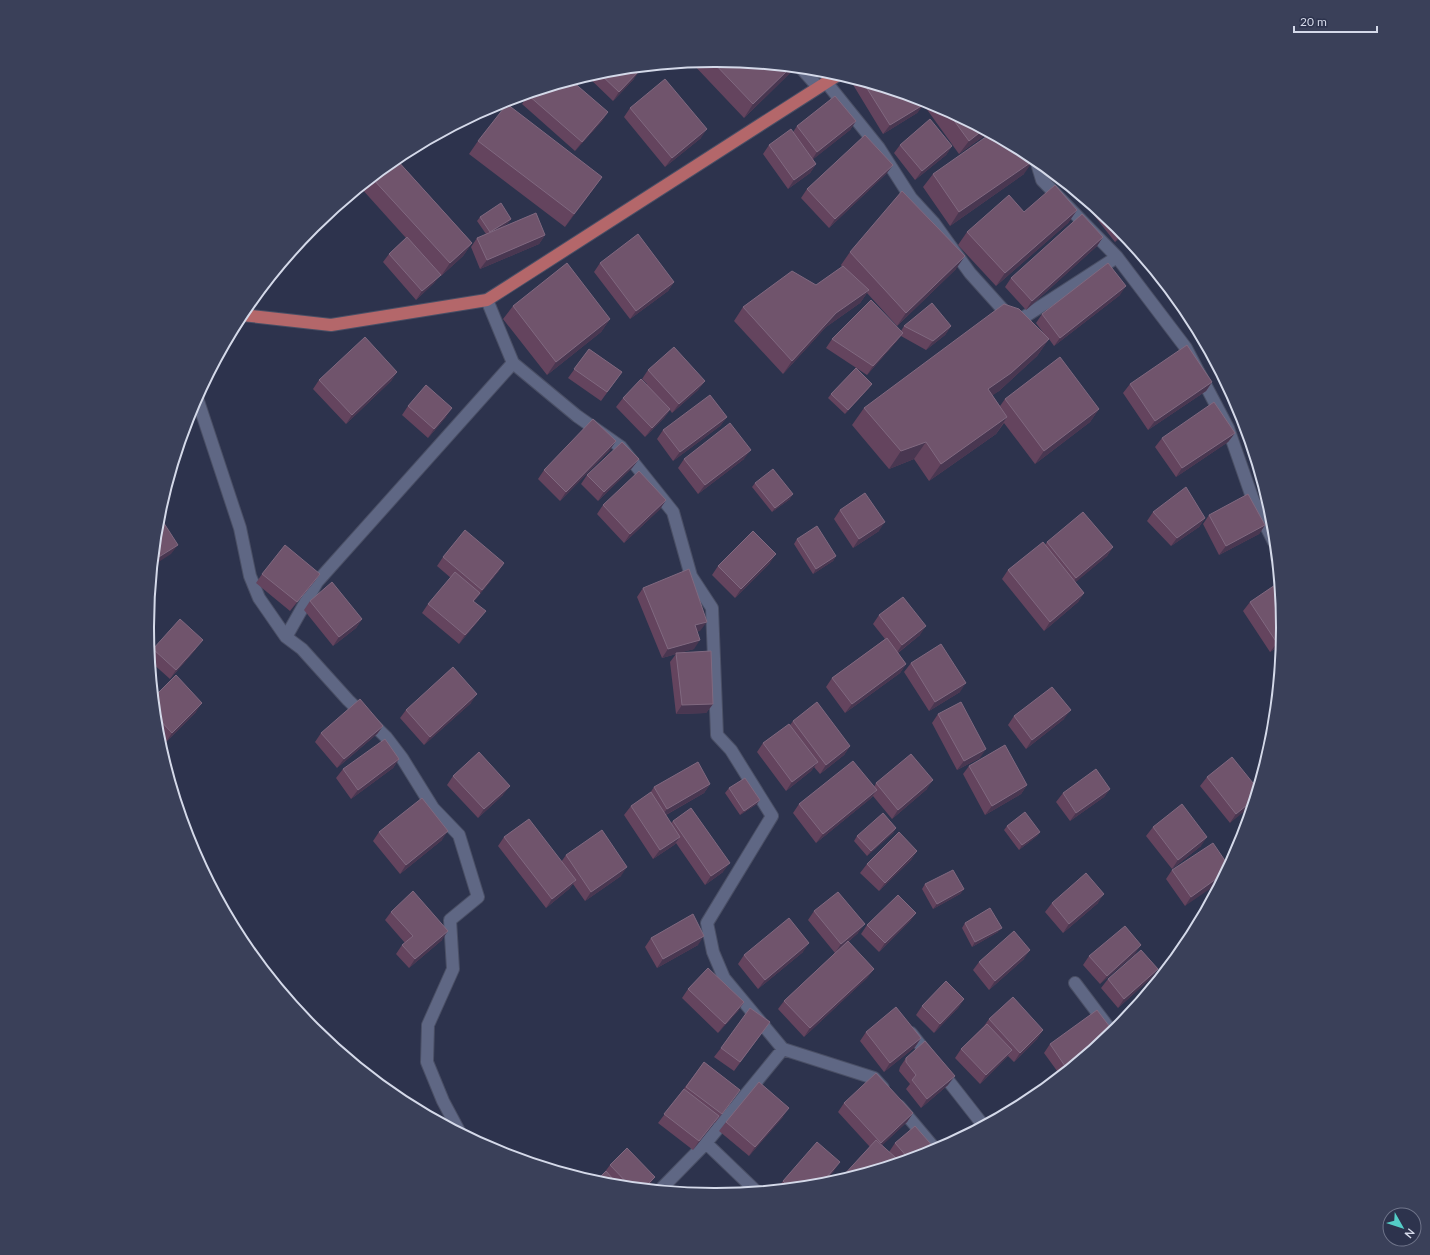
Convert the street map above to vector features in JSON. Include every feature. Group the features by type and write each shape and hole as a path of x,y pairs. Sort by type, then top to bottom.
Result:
{"main road":[{"path":"249,316 331,325 487,300 830,79"}],"street":[{"path":"810,76 822,85 879,148 911,198 934,224 970,273 1015,323 1117,257"},
{"path":"1039,171 1042,180 1117,257 1186,348 1228,428 1253,500 1266,527"},
{"path":"487,300 513,363 577,416 621,447 673,512 691,576 712,608 717,735 731,750 772,816 707,923 713,952 724,978 783,1050 874,1078 931,1144"},
{"path":"286,637 317,582 513,363"},
{"path":"200,407 240,528 250,576 259,598 286,637 302,649 348,700 386,737 402,758 433,808 459,835 478,898 450,920 453,969 428,1025 428,1062 443,1101 455,1124"},
{"path":"1075,983 1108,1027"},
{"path":"911,1033 980,1121"},
{"path":"664,1185 706,1143 783,1050"},
{"path":"706,1143 752,1187"}],"building":[{"path":"718,67 752,68 786,72 753,104"},
{"path":"637,73 619,92 605,78"},
{"path":"665,79 707,129 672,158 630,108"},
{"path":"576,85 608,112 582,142 532,98"},
{"path":"867,88 920,107 890,125"},
{"path":"835,96 856,121 817,152 797,126"},
{"path":"510,106 602,177 574,214 478,141 503,109"},
{"path":"930,119 952,146 922,171 900,145"},
{"path":"955,121 979,133 969,141"},
{"path":"791,129 816,164 794,180 769,145"},
{"path":"865,135 893,165 835,219 807,189"},
{"path":"986,137 1029,163 959,212 933,174"},
{"path":"400,164 472,243 450,263 376,182"},
{"path":"1055,185 1077,210 1005,273 967,232 1009,195 1024,212"},
{"path":"902,191 965,256 906,313 850,252"},
{"path":"501,203 511,219 490,232 480,217"},
{"path":"536,213 545,235 487,260 477,238"},
{"path":"1082,214 1103,237 1032,301 1011,278"},
{"path":"638,234 674,282 636,311 600,263"},
{"path":"407,237 441,275 422,291 389,254"},
{"path":"567,263 610,319 556,362 513,306"},
{"path":"1108,263 1126,286 1060,338 1042,314"},
{"path":"843,266 869,290 836,313 792,361 743,307 792,271 816,285"},
{"path":"871,300 903,333 873,366 832,339"},
{"path":"932,303 951,326 933,341 904,326"},
{"path":"1004,304 1019,309 1049,339 1011,373 988,389 1007,417 941,464 926,442 901,451 864,408"},
{"path":"365,337 397,372 352,415 319,380"},
{"path":"1187,345 1212,382 1155,421 1130,384"},
{"path":"674,347 705,381 679,404 648,370"},
{"path":"589,349 622,372 607,392 574,369"},
{"path":"1060,357 1099,409 1044,451 1005,399"},
{"path":"856,368 872,384 848,410 831,394"},
{"path":"641,379 670,409 652,428 623,398"},
{"path":"426,385 452,408 434,429 408,406"},
{"path":"710,395 727,417 680,452 663,430"},
{"path":"1214,402 1235,433 1182,468 1162,438"},
{"path":"593,419 616,441 566,492 544,470"},
{"path":"730,423 751,450 705,485 684,459"},
{"path":"622,442 639,459 604,492 587,475"},
{"path":"773,469 793,494 775,508 755,483"},
{"path":"639,471 666,500 630,534 603,505"},
{"path":"1186,487 1205,518 1177,538 1153,512"},
{"path":"865,493 885,522 859,539 840,510"},
{"path":"1248,494 1265,525 1226,546 1209,515"},
{"path":"1083,512 1113,547 1076,578 1047,542"},
{"path":"164,523 178,545 159,557"},
{"path":"817,526 836,556 816,569 797,539"},
{"path":"465,530 504,563 482,590 443,557"},
{"path":"753,531 776,554 741,589 718,566"},
{"path":"1043,542 1084,593 1050,622 1008,570"},
{"path":"285,545 320,574 297,602 262,574"},
{"path":"689,569 707,622 695,625 700,640 668,649 643,588"},
{"path":"455,572 480,593 473,601 486,611 465,635 428,604"},
{"path":"332,582 362,619 339,637 310,601"},
{"path":"1274,586 1275,640 1250,602"},
{"path":"903,597 926,626 902,645 879,615"},
{"path":"180,619 203,640 176,670 155,651 155,647"},
{"path":"887,638 906,664 852,704 832,678"},
{"path":"941,644 966,683 935,702 911,663"},
{"path":"711,651 713,704 682,705 676,653"},
{"path":"453,667 477,694 430,737 406,710"},
{"path":"176,675 202,703 172,733 163,723 158,693"},
{"path":"1052,687 1071,710 1032,740 1014,716"},
{"path":"360,699 383,726 344,759 321,733"},
{"path":"817,702 850,746 826,765 793,721"},
{"path":"961,702 986,749 964,761 938,714"},
{"path":"789,724 818,762 792,782 763,743"},
{"path":"385,739 399,759 358,790 343,769"},
{"path":"1005,745 1027,785 992,806 969,766"},
{"path":"479,752 510,786 484,809 453,776"},
{"path":"911,754 933,780 898,810 876,783"},
{"path":"1232,757 1253,783 1247,805 1236,814 1207,777"},
{"path":"853,761 877,790 823,834 799,804"},
{"path":"698,762 710,784 667,809 654,787"},
{"path":"1096,769 1110,789 1076,813 1063,793"},
{"path":"745,778 760,800 744,811 729,788"},
{"path":"651,792 680,837 660,850 631,806"},
{"path":"422,798 448,831 406,865 379,832"},
{"path":"1182,804 1207,837 1178,860 1153,827"},
{"path":"691,808 730,863 711,876 673,821"},
{"path":"1025,812 1040,832 1022,845 1007,826"},
{"path":"883,813 896,828 871,851 857,836"},
{"path":"529,819 576,880 552,899 504,837"},
{"path":"602,830 627,867 591,892 566,855"},
{"path":"899,832 917,851 885,883 867,864"},
{"path":"1213,843 1225,860 1216,879 1191,897 1172,870"},
{"path":"953,870 964,889 937,904 925,884"},
{"path":"1086,873 1104,894 1069,924 1052,903"},
{"path":"413,891 448,931 415,959 402,945 413,936 391,912"},
{"path":"838,892 865,924 841,944 814,911"},
{"path":"898,895 916,913 885,943 867,925"},
{"path":"990,908 1002,928 975,942 965,923"},
{"path":"693,914 704,936 663,959 651,938"},
{"path":"789,918 809,943 765,980 744,955"},
{"path":"1125,926 1141,945 1107,976 1089,956"},
{"path":"1014,931 1030,950 995,981 979,962"},
{"path":"848,941 874,969 810,1028 784,1001"},
{"path":"1141,950 1158,969 1124,999 1108,979"},
{"path":"708,968 744,1002 725,1024 688,989"},
{"path":"946,981 964,999 940,1024 922,1006"},
{"path":"1013,997 1043,1030 1020,1053 989,1019"},
{"path":"896,1007 921,1038 890,1063 866,1032"},
{"path":"750,1008 770,1022 740,1062 721,1048"},
{"path":"1097,1010 1109,1026 1085,1049 1064,1065 1050,1044"},
{"path":"987,1024 1012,1050 986,1075 961,1049"},
{"path":"925,1041 955,1076 927,1099 912,1080 916,1075 906,1062 906,1058"},
{"path":"704,1062 740,1090 722,1114 686,1087"},
{"path":"876,1073 913,1113 881,1143 844,1103"},
{"path":"759,1082 789,1108 755,1147 726,1122"},
{"path":"684,1089 719,1116 699,1141 664,1114"},
{"path":"915,1126 931,1144 905,1154 895,1143"},
{"path":"876,1140 896,1158 860,1169 847,1172"},
{"path":"817,1142 840,1162 828,1176 786,1183 783,1181"},
{"path":"627,1148 655,1177 648,1184 624,1180 610,1165"},
{"path":"606,1171 612,1178 606,1177 601,1176"}]}
